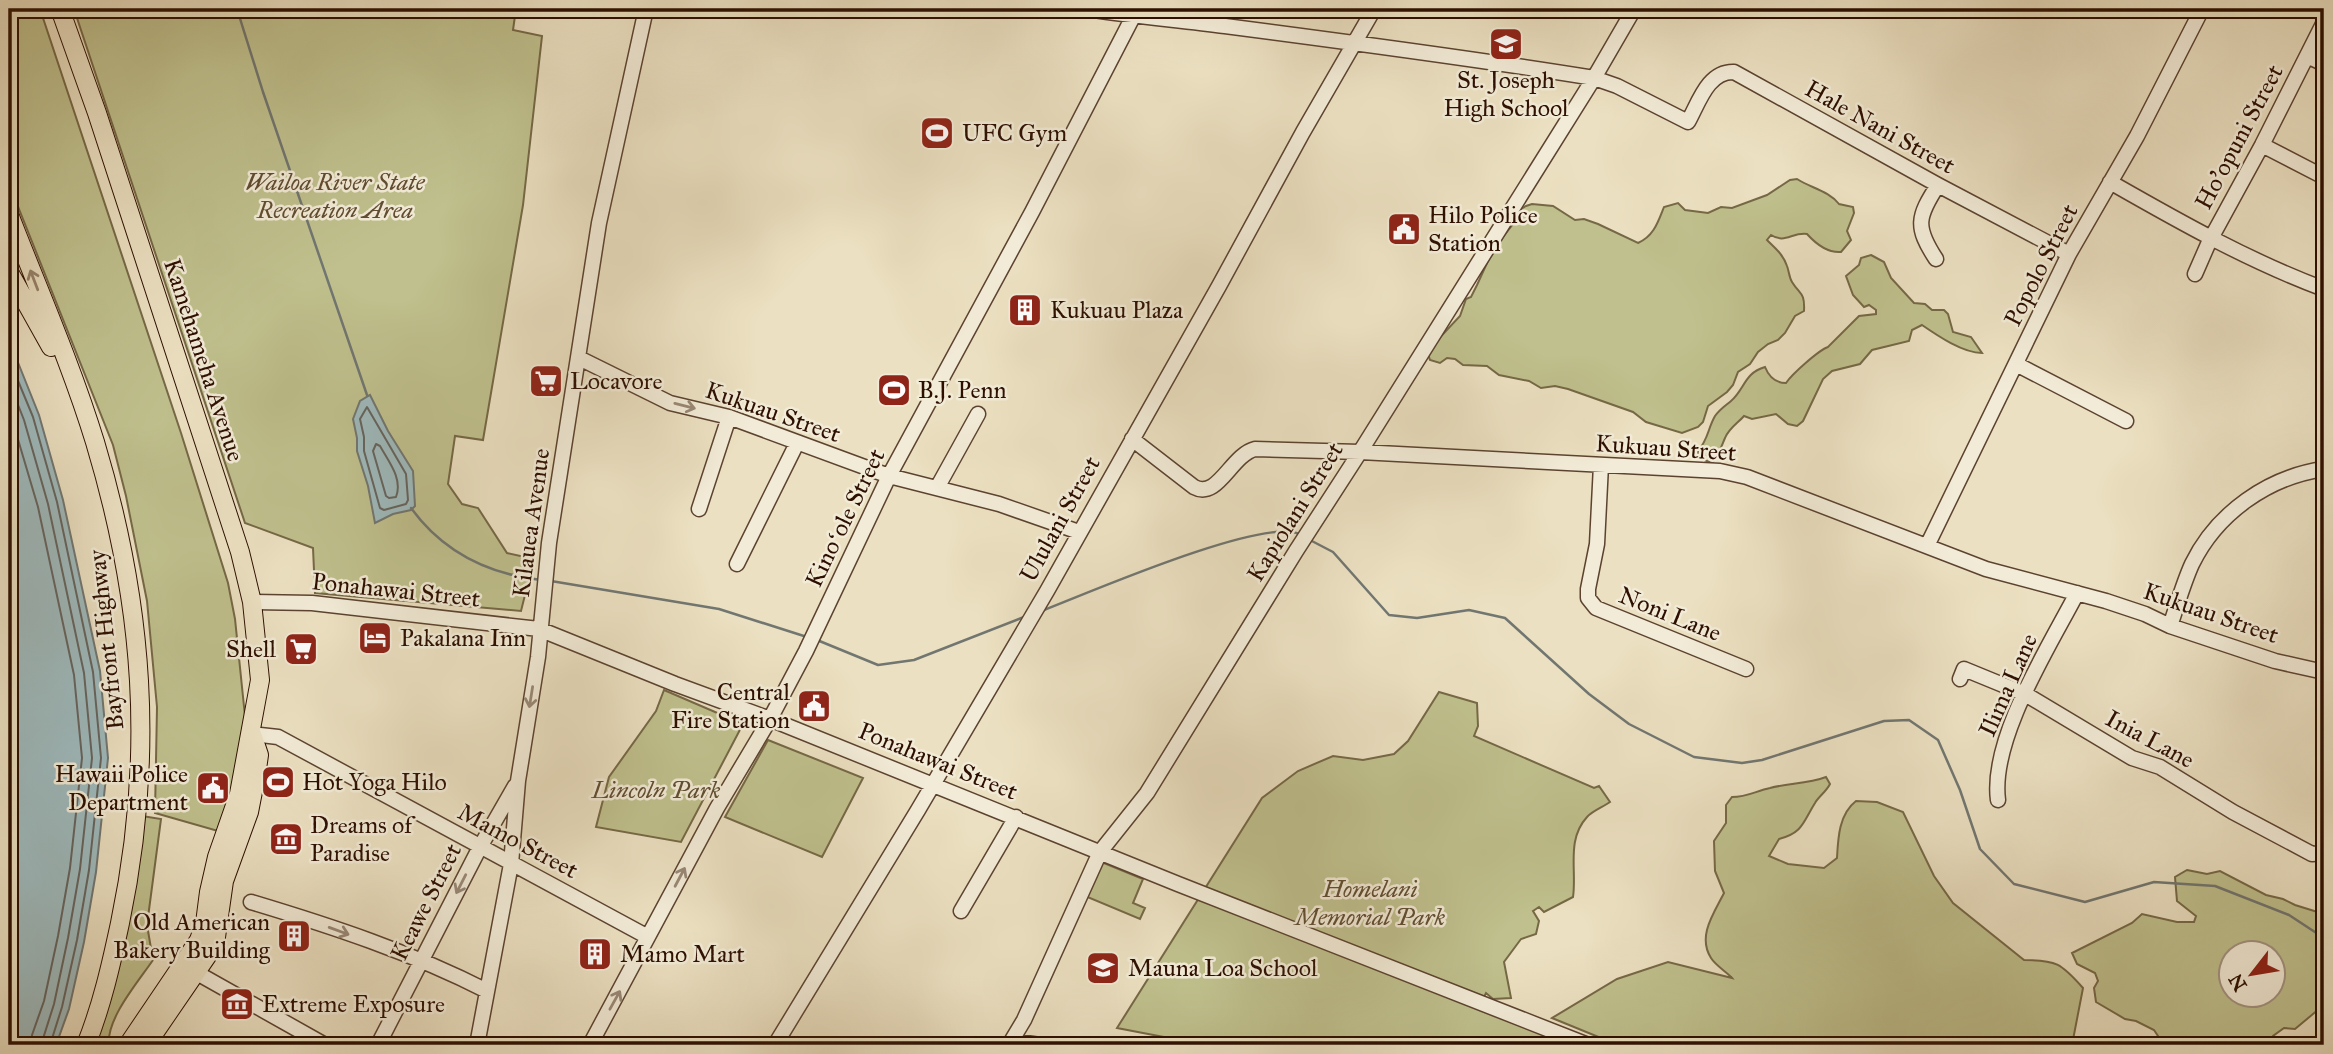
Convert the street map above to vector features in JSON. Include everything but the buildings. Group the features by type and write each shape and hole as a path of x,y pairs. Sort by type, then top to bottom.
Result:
{"main road":[{"name":"Kamehameha Avenue","path":"60,9 97,113 240,552 252,603 260,680 239,794 211,876 203,932 189,969 146,1045"},
{"name":"Bayfront Highway","path":"9,214 85,412 118,529 136,640 142,711 142,759 136,831 129,883 106,990 86,1045"},
{"name":"Bayfront Highway","path":"9,272 85,412"},
{"name":"Kamehameha Avenue","path":"128,1045 189,969"},
{"name":"Bayfront Highway","path":"79,1045 106,990"}],"street":[{"name":"Kilauea Avenue","path":"477,1045 511,864 518,781 538,657 547,569 604,193 646,9"},
{"path":"1087,9 1135,13 1594,78"},
{"name":"Ululani Street","path":"775,1045 1047,591 1374,9"},
{"name":"Kapiolani Street","path":"1010,1043 1024,1020 1100,852 1147,793 1594,78 1634,9"},
{"name":"Popolo Street","path":"1927,546 2069,254 2202,9"},
{"name":"Kinoʻole Street","path":"590,1045 717,808 770,719 806,651 889,476 1032,212 1135,13"},
{"name":"Ho'opuni Street","path":"2196,274 2324,22"},
{"path":"2307,56 2324,64"},
{"name":"Hale Nani Street","path":"1594,78 1617,86 1688,122 1714,77 1734,72 2069,254"},
{"path":"2262,145 2324,177"},
{"path":"2110,182 2211,240 2324,289"},
{"path":"1936,259 1922,235 1920,222 1926,202 1938,185"},
{"name":"Kukuau Street","path":"579,358 670,403 729,417 889,476 999,503 1079,532"},
{"path":"2015,364 2126,421"},
{"path":"937,488 978,414"},
{"path":"699,509 729,417"},
{"name":"Kukuau Street","path":"1132,439 1201,491 1212,488 1240,456 1251,450 1360,452 1695,468 1746,477 1986,569 2145,614 2170,626 2275,661 2324,672"},
{"path":"737,564 797,443"},
{"name":"Noni Lane","path":"1601,465 1597,544 1588,589 1591,604 1746,670"},
{"path":"2170,626 2193,563 2224,519 2243,503 2277,482 2324,469"},
{"name":"Ilima Lane","path":"1998,800 1995,781 2007,738 2025,694 2077,593"},
{"name":"Ponahawai Street","path":"252,603 312,603 540,629 1588,1045"},
{"name":"Inia Lane","path":"1960,679 1964,669 2025,694 2132,758 2160,767 2312,854 2324,853"},
{"name":"Mamo Street","path":"252,734 278,737 648,937"},
{"name":"Keawe Street","path":"378,1045 480,847 518,781"},
{"path":"961,911 1016,817"},
{"path":"251,902 316,922 422,962 487,991"},
{"path":"189,969 325,1045"},
{"path":"1010,1043 1040,1045"}],"green space":[{"path":"9,9 40,9 228,583 235,619 246,726 225,833 155,813 157,707 147,601 126,496 113,445 9,184"},
{"name":"Wailoa River State Recreation Area","path":"74,9 516,9 513,30 542,36 523,205 483,440 455,436 448,484 462,504 478,508 507,553 534,559 521,611 315,593 313,548 245,523"},
{"path":"1151,9 1239,9 1233,20"},
{"path":"1797,179 1825,193 1839,204 1853,207 1854,213 1847,231 1851,240 1841,252 1836,252 1822,247 1807,234 1785,238 1771,235 1767,240 1785,262 1791,280 1803,297 1804,311 1795,316 1778,340 1758,352 1750,364 1738,372 1727,392 1708,406 1703,422 1698,427 1682,433 1646,422 1633,412 1568,389 1555,386 1541,388 1529,381 1499,375 1487,366 1463,365 1455,359 1447,358 1440,363 1430,360 1430,348 1460,316 1466,299 1471,297 1493,250 1513,224 1519,210 1526,206 1553,206 1575,220 1584,219 1598,224 1638,243 1652,232 1664,207 1678,203 1685,210 1708,213 1721,207 1732,208 1767,195 1790,180"},
{"path":"1871,255 1884,262 1891,278 1914,303 1925,304 1932,310 1944,310 1948,314 1953,332 1971,337 1982,353 1959,347 1922,325 1912,330 1909,341 1872,350 1860,364 1832,371 1823,379 1803,421 1797,426 1788,424 1776,414 1752,419 1744,416 1729,431 1712,463 1699,458 1698,451 1715,416 1736,396 1753,373 1765,367 1773,379 1786,383 1859,316 1876,314 1876,310 1869,305 1864,307 1853,295 1846,276 1859,265 1861,258"},
{"name":"Lincoln Park","path":"664,690 743,724 681,842 596,827 609,777 656,711"},
{"name":"Homelani Memorial Park","path":"1439,692 1477,703 1478,726 1474,736 1594,788 1599,786 1610,802 1589,815 1577,835 1574,845 1573,897 1544,912 1539,907 1533,911 1539,921 1536,934 1521,939 1504,962 1511,998 1493,999 1486,993 1478,1008 1578,1045 1165,1045 1169,1038 1117,1028 1262,798 1298,771 1333,756 1363,760 1394,754 1408,741"},
{"path":"768,740 863,778 822,857 725,817"},
{"path":"1826,777 1830,784 1802,826 1793,834 1779,839 1769,856 1788,864 1824,868 1837,858 1843,819 1856,801 1877,802 1903,812 1934,876 1953,903 2024,960 2051,962 2063,968 2083,988 2072,1045 1618,1045 1552,1018 1617,979 1668,962 1732,978 1711,958 1706,941 1708,925 1724,893 1715,871 1714,841 1726,823 1726,805 1732,797"},
{"path":"142,816 161,819 147,925 153,960 118,1012 109,1035 109,1045 94,1045"},
{"path":"1099,861 1143,879 1133,903 1145,908 1140,919 1085,896"},
{"path":"2187,870 2207,874 2220,871 2266,895 2324,914 2324,998 2319,1009 2295,1029 2284,1028 2273,1036 2268,1045 2164,1045 2154,1030 2125,1019 2096,1002 2094,988 2098,981 2095,973 2077,964 2072,953 2132,923 2142,914 2177,922 2194,922 2196,916 2177,901 2175,877"}],"water":[{"path":"9,340 39,415 63,500 100,671 108,758 96,872 84,942 69,1009 56,1045 9,1045"},
{"path":"370,395 413,471 415,506 411,510 393,514 375,523 368,486 357,451 353,419 360,401"}],"waterway":[{"path":"237,9 367,395"},
{"path":"411,508 437,537 468,558 503,572 541,580"},
{"path":"1044,610 1214,546 1250,536 1280,532 1299,534"},
{"path":"1308,539 1333,552 1389,615 1417,618 1469,610 1505,618 1589,694 1629,724 1694,757 1742,763 1762,760 1884,721 1909,720 1938,740 1960,790 1980,849 2014,884 2085,902 2154,882 2215,886 2289,915 2324,938"},
{"path":"551,581 719,609 807,637"},
{"path":"817,640 878,665 914,660 1024,617"}],"place":[{"name":"St. Joseph High School","path":"1506,44"},
{"name":"UFC Gym","path":"937,133"},
{"name":"Hilo Police Station","path":"1404,229"},
{"name":"Kukuau Plaza","path":"1025,310"},
{"name":"Locavore","path":"546,381"},
{"name":"B.J. Penn","path":"894,390"},
{"name":"Pakalana Inn","path":"375,638"},
{"name":"Shell","path":"301,649"},
{"name":"Central Fire Station","path":"814,706"},
{"name":"Hot Yoga Hilo","path":"278,782"},
{"name":"Hawaii Police Department","path":"213,788"},
{"name":"Dreams of Paradise","path":"286,839"},
{"name":"Old American Bakery Building","path":"294,936"},
{"name":"Mamo Mart","path":"595,954"},
{"name":"Mauna Loa School","path":"1103,968"},
{"name":"Extreme Exposure","path":"237,1004"}]}
